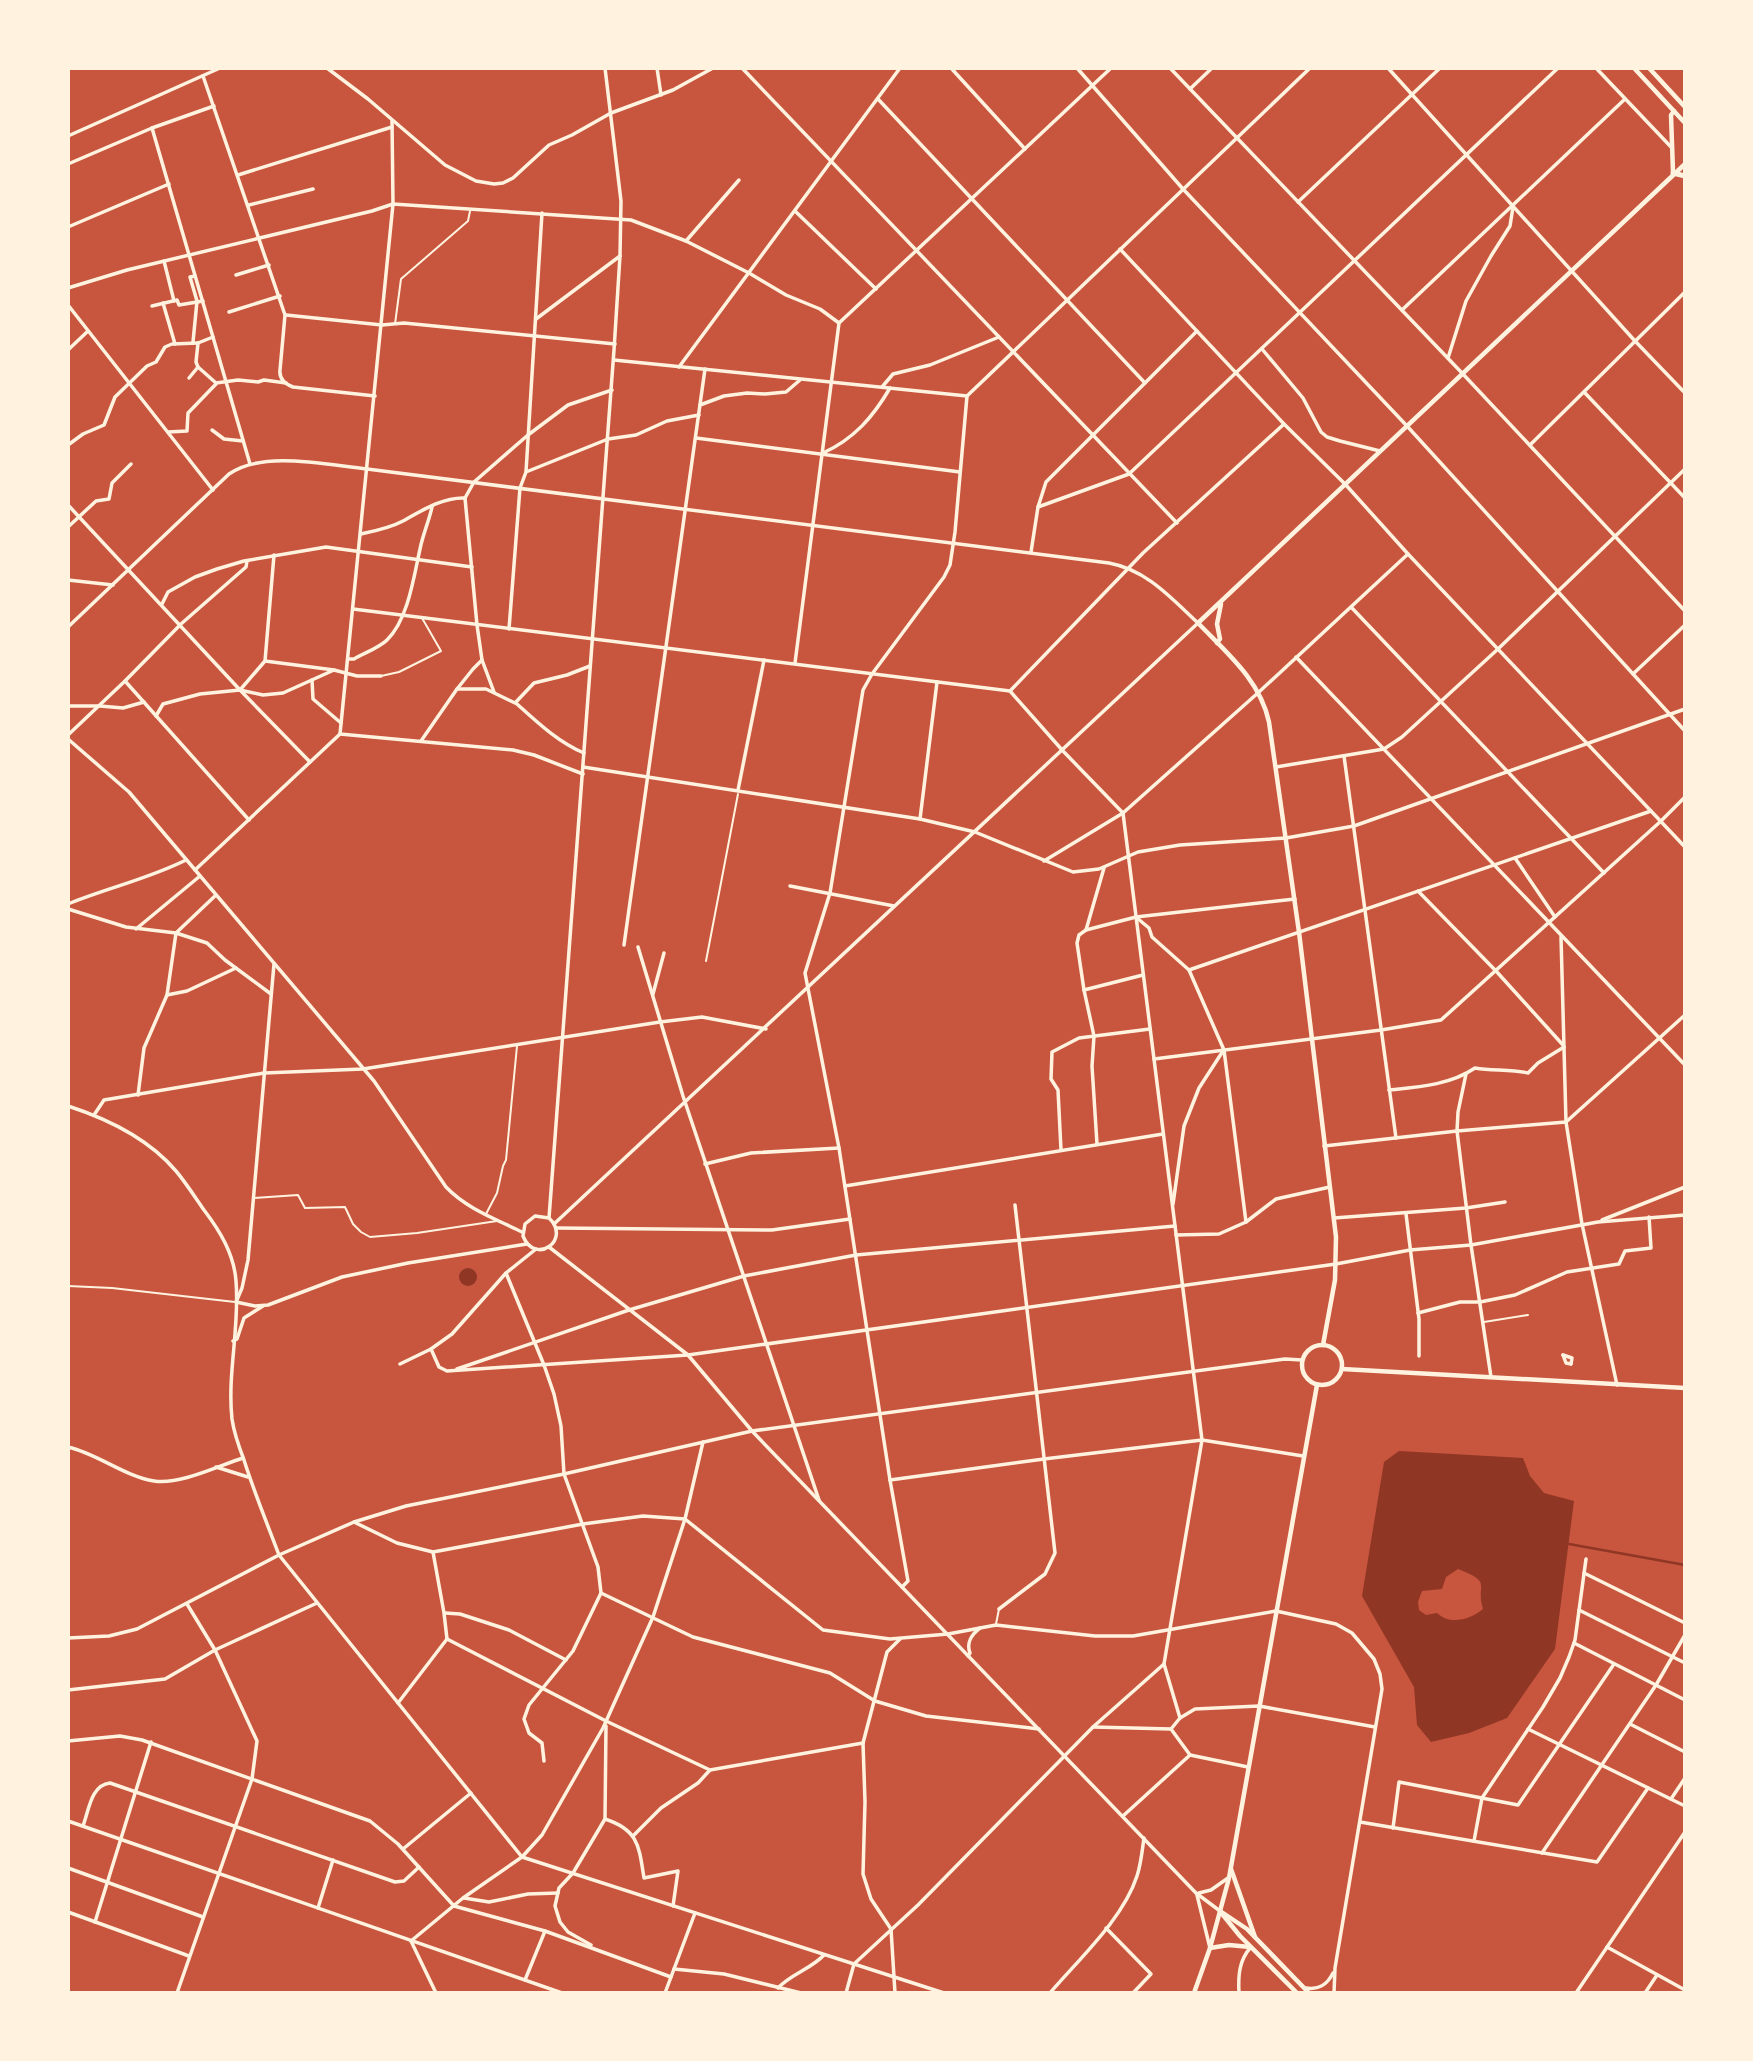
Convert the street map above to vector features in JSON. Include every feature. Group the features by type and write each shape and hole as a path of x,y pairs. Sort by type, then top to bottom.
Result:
{"main road":[{"path":"1634,68 1685,124"},
{"path":"1649,68 1683,104"},
{"path":"1673,173 1671,115 1674,111"},
{"path":"1323,1345 1336,1264 1334,1219 1295,899 1267,714 1252,681 1199,623 1685,161"},
{"path":"1673,173 1685,176"},
{"path":"1217,643 1220,639 1218,620 1223,600"},
{"path":"1323,1345 1338,1352 1342,1369 1333,1382 1317,1385 1304,1375 1302,1360 1310,1349 1323,1345"},
{"path":"1342,1369 1685,1388"},
{"path":"1194,1993 1210,1948 1229,1878 1317,1385"},
{"path":"1231,1868 1255,1938"},
{"path":"1220,1912 1238,1922 1310,1993"},
{"path":"1220,1912 1297,1993"},
{"path":"1210,1948 1229,1945 1251,1947"}],"street":[{"path":"68,136 220,68"},
{"path":"327,68 445,165 476,181 494,184 513,178 546,146 611,113 661,94 713,68"},
{"path":"549,1218 594,639 620,256 619,178 605,68"},
{"path":"657,68 661,94"},
{"path":"742,68 1177,523"},
{"path":"679,367 900,68"},
{"path":"951,68 1025,149"},
{"path":"1076,68 1183,190 1407,426 1685,731"},
{"path":"794,664 839,324 1111,68"},
{"path":"1170,68 1448,358 1685,611"},
{"path":"1190,89 1212,68"},
{"path":"902,1587 908,1581 839,1148 805,973 830,893 863,690 946,573 951,561 967,396 1310,68"},
{"path":"1388,68 1685,393"},
{"path":"1298,202 1440,68"},
{"path":"1038,507 1129,474 1558,68"},
{"path":"1596,68 1672,148"},
{"path":"203,76 285,314 280,370 284,382"},
{"path":"878,99 1145,383"},
{"path":"1402,310 1625,99"},
{"path":"68,164 152,128 214,106"},
{"path":"195,870 340,734 393,204 392,121"},
{"path":"238,175 393,127"},
{"path":"152,128 200,301 250,464"},
{"path":"686,240 740,180"},
{"path":"68,227 169,184"},
{"path":"249,205 313,190"},
{"path":"68,288 110,274 393,204 621,219 644,224 686,240 786,295 820,309 839,324"},
{"path":"1448,358 1466,301 1510,226 1513,206"},
{"path":"795,211 876,289"},
{"path":"509,629 520,488 526,472 542,214"},
{"path":"1120,249 1284,424 1345,484 1685,847"},
{"path":"536,318 620,256"},
{"path":"164,261 174,301"},
{"path":"236,275 269,265"},
{"path":"1530,446 1685,292"},
{"path":"229,312 279,296"},
{"path":"152,306 177,300 179,305 200,301"},
{"path":"200,301 196,362 216,383"},
{"path":"163,303 175,344"},
{"path":"68,305 213,490"},
{"path":"285,314 382,325 404,323 615,344"},
{"path":"68,350 88,331"},
{"path":"1031,552 1038,507 1046,482 1198,331"},
{"path":"68,445 83,434 104,425 115,397 147,366 156,362 165,347 196,343 213,337"},
{"path":"882,387 893,374 930,365 999,337"},
{"path":"1262,349 1303,397 1321,432 1327,437 1380,451"},
{"path":"614,360 967,396"},
{"path":"189,378 198,367"},
{"path":"624,945 705,369"},
{"path":"700,405 724,396 786,392 802,379"},
{"path":"168,432 187,432 188,413 216,383 265,380 284,382 293,387 374,396"},
{"path":"821,454 861,428 874,414 890,388"},
{"path":"494,692 482,660 465,498 474,482 528,435 568,405 612,390"},
{"path":"1584,393 1685,498"},
{"path":"526,472 608,439 636,435 667,421 699,415"},
{"path":"1010,691 1129,568 1284,424"},
{"path":"212,430 225,439 243,441"},
{"path":"696,438 960,472"},
{"path":"68,627 233,471 250,464 277,460 474,482 1109,563 1129,568 1152,581 1199,623 555,1226"},
{"path":"68,527 96,501 109,499 112,483 131,464"},
{"path":"1276,767 1384,749 1402,737 1498,649 1685,469"},
{"path":"360,534 388,527 453,497 465,498"},
{"path":"68,505 310,762"},
{"path":"348,659 354,659 390,637 411,593 432,507"},
{"path":"162,604 168,592 195,577 247,561 326,547 472,567"},
{"path":"1044,861 1123,813 1408,554"},
{"path":"240,690 265,661 274,555"},
{"path":"247,561 246,567 181,624 68,737 129,792 363,1069 403,1122 446,1187 464,1203 523,1233"},
{"path":"68,580 113,585"},
{"path":"1351,607 1604,873"},
{"path":"353,609 1010,691 1123,813 1202,1440 1164,1664 1180,1718"},
{"path":"1633,674 1685,625"},
{"path":"1296,657 1685,1065"},
{"path":"421,741 457,689 482,660"},
{"path":"738,790 764,660"},
{"path":"265,661 346,672 357,677 381,676"},
{"path":"515,703 534,683 592,666"},
{"path":"156,716 163,704 200,694 240,690 262,695 283,693 334,670"},
{"path":"312,680 313,699 341,723"},
{"path":"125,681 249,820"},
{"path":"920,819 937,682"},
{"path":"457,689 486,689 494,692 515,703 552,735 584,753"},
{"path":"68,706 123,708 144,702"},
{"path":"583,767 920,819 975,832 1073,872 1105,867 1138,852 1180,845 1286,838 1353,826 1685,709"},
{"path":"340,734 513,750 583,774"},
{"path":"1344,756 1395,1138"},
{"path":"1154,1059 1441,1020 1685,797"},
{"path":"1189,970 1651,811"},
{"path":"1515,858 1555,917"},
{"path":"68,906 96,893 151,876 186,860"},
{"path":"1086,930 1105,867"},
{"path":"136,929 200,876"},
{"path":"790,886 896,907"},
{"path":"1418,891 1496,971 1564,1047"},
{"path":"138,1095 144,1048 167,995 176,933 216,895"},
{"path":"1097,1144 1092,1066 1094,1036 1077,943 1079,935 1086,930 1136,917 1295,899"},
{"path":"68,906 136,929 176,933 207,943 272,994"},
{"path":"1136,917 1149,928 1152,937 1189,970 1224,1050 1246,1222"},
{"path":"1561,936 1566,1122 1582,1224 1617,1385"},
{"path":"638,947 705,1164 820,1502"},
{"path":"653,996 664,953"},
{"path":"236,1302 247,1267 274,964"},
{"path":"167,995 187,991 236,968"},
{"path":"1084,990 1143,975"},
{"path":"1324,1146 1566,1122 1685,1015"},
{"path":"94,1115 104,1100 264,1073 363,1069 660,1022 702,1017 766,1029"},
{"path":"1061,1150 1058,1090 1051,1079 1052,1052 1079,1038 1150,1030"},
{"path":"1389,1090 1419,1088 1466,1074 1475,1068 1510,1069 1528,1073 1538,1063 1564,1047"},
{"path":"1173,1209 1184,1126 1199,1088 1224,1050"},
{"path":"1466,1074 1457,1131 1491,1377"},
{"path":"68,1106 126,1130 152,1149 176,1170 211,1219 227,1247 235,1269 232,1419 249,1477 279,1555 522,1857 944,1993"},
{"path":"845,1186 1163,1134"},
{"path":"705,1164 751,1153 839,1148"},
{"path":"1176,1235 1219,1234 1246,1222 1276,1199 1330,1187"},
{"path":"1598,1222 1685,1187"},
{"path":"1334,1219 1466,1208 1504,1202"},
{"path":"999,1609 1045,1574 1055,1553 1015,1205"},
{"path":"1406,1214 1418,1313 1419,1356"},
{"path":"431,1349 441,1369 452,1371 688,1355 1336,1264 1410,1250 1471,1245 1582,1224 1685,1215"},
{"path":"400,1364 431,1349 457,1330 506,1273 536,1249 549,1247 556,1237 555,1226 549,1218 532,1217 525,1224 523,1233 527,1244"},
{"path":"1418,1313 1461,1302 1515,1296 1567,1272 1619,1264 1625,1251 1651,1248 1650,1217"},
{"path":"555,1226 772,1230 850,1219"},
{"path":"452,1371 629,1310 744,1276 856,1255 1175,1226"},
{"path":"233,1341 237,1339 244,1318 263,1306 280,1302 323,1283 408,1263 527,1244 536,1249"},
{"path":"549,1247 688,1355 752,1431 1196,1893 1220,1912"},
{"path":"506,1273 554,1394 561,1426 564,1474 598,1567 601,1593 572,1651 529,1705 524,1718 529,1733 542,1742 544,1761"},
{"path":"236,1302 263,1306"},
{"path":"68,1638 129,1632 279,1555 354,1522 406,1506 564,1474 752,1431 1286,1359 1302,1360"},
{"path":"890,1480 1202,1440 1303,1456"},
{"path":"411,1941 463,1898 522,1857 542,1835 606,1721 653,1617 685,1519 703,1442"},
{"path":"68,1447 156,1481 175,1480 243,1458"},
{"path":"216,1467 249,1477"},
{"path":"354,1522 397,1543 433,1552 583,1524 643,1516 685,1519 823,1630 890,1639 948,1634 996,1625 1096,1636 1133,1636 1276,1611 1344,1628 1358,1639 1374,1659 1382,1681 1382,1696 1335,1968 1334,1993"},
{"path":"398,1703 447,1639 433,1552"},
{"path":"1474,1842 1482,1798 1560,1678 1574,1643 1586,1559"},
{"path":"1584,1573 1685,1623"},
{"path":"601,1593 693,1637 830,1673 875,1701 926,1716 1039,1729"},
{"path":"68,1690 165,1678 215,1650 317,1603"},
{"path":"177,1993 251,1779 257,1741 215,1650 187,1604"},
{"path":"1579,1610 1685,1663"},
{"path":"444,1614 460,1614 509,1630 566,1660"},
{"path":"968,1656 971,1638 983,1626"},
{"path":"1542,1853 1656,1685 1685,1635"},
{"path":"895,1993 891,1929 871,1899 863,1874 863,1743 887,1652 902,1637"},
{"path":"447,1639 606,1721 710,1770 863,1743"},
{"path":"1574,1643 1685,1700"},
{"path":"846,1993 854,1964 918,1905 1093,1727 1164,1664"},
{"path":"1393,1828 1399,1782 1518,1805 1614,1664"},
{"path":"1171,1729 1180,1718 1195,1709 1259,1706 1376,1728"},
{"path":"599,1949 568,1932 559,1922 555,1906 559,1888 573,1873 606,1819 606,1721"},
{"path":"1630,1724 1685,1752"},
{"path":"1093,1727 1171,1729"},
{"path":"1171,1729 1191,1755 1248,1767"},
{"path":"1528,1729 1685,1806"},
{"path":"68,1741 120,1736 151,1742 370,1821 403,1849 454,1906 545,1931 671,1977"},
{"path":"95,1922 151,1742"},
{"path":"1123,1816 1191,1755"},
{"path":"633,1836 661,1808 698,1783 710,1770"},
{"path":"1671,1799 1685,1778"},
{"path":"83,1826 94,1794 100,1785 110,1783 399,1882 404,1881 419,1867"},
{"path":"1360,1822 1597,1862 1648,1788"},
{"path":"403,1849 471,1793"},
{"path":"606,1819 618,1823 638,1843 644,1878 678,1871 673,1906"},
{"path":"68,1821 562,1993"},
{"path":"1576,1993 1685,1832"},
{"path":"1050,1993 1106,1928 1133,1884 1144,1838"},
{"path":"318,1908 333,1860"},
{"path":"68,1868 203,1917"},
{"path":"1196,1893 1211,1890 1229,1878"},
{"path":"463,1898 489,1902 528,1894 558,1893"},
{"path":"1196,1893 1210,1948"},
{"path":"68,1912 189,1956"},
{"path":"665,1993 695,1913"},
{"path":"1106,1928 1152,1974 1133,1993"},
{"path":"525,1980 545,1931"},
{"path":"411,1941 436,1993"},
{"path":"1239,1993 1240,1968 1251,1947"},
{"path":"1607,1947 1685,1990"},
{"path":"778,1988 786,1979 817,1963 824,1954"},
{"path":"1302,1985 1311,1989 1322,1986 1329,1980 1335,1968"},
{"path":"674,1969 724,1974 801,1993"},
{"path":"1645,1993 1657,1975"}],"lane":[{"path":"395,324 401,279 468,221 470,210"},
{"path":"381,676 399,673 441,651 421,617"},
{"path":"706,961 738,790"},
{"path":"486,1215 497,1193 506,1160 517,1044"},
{"path":"253,1198 298,1195 304,1208 345,1207 353,1224 369,1237 498,1221"},
{"path":"68,1286 112,1288 236,1302"},
{"path":"1483,1322 1528,1315"},
{"path":"996,1625 999,1609"}],"shaded area":[{"path":"468,1268 474,1271 477,1277 474,1283 468,1286 462,1283 459,1277 462,1271"},
{"path":"1399,1451 1523,1458 1530,1476 1544,1493 1574,1501 1555,1649 1507,1718 1469,1733 1431,1742 1417,1725 1414,1687 1362,1596 1384,1462","holes":["1458,1569 1480,1581 1483,1609 1461,1620 1448,1619 1437,1613 1426,1615 1419,1610 1418,1602 1422,1591 1442,1589 1446,1577"]}],"waterway":[{"path":"1569,1544 1685,1565"}]}
